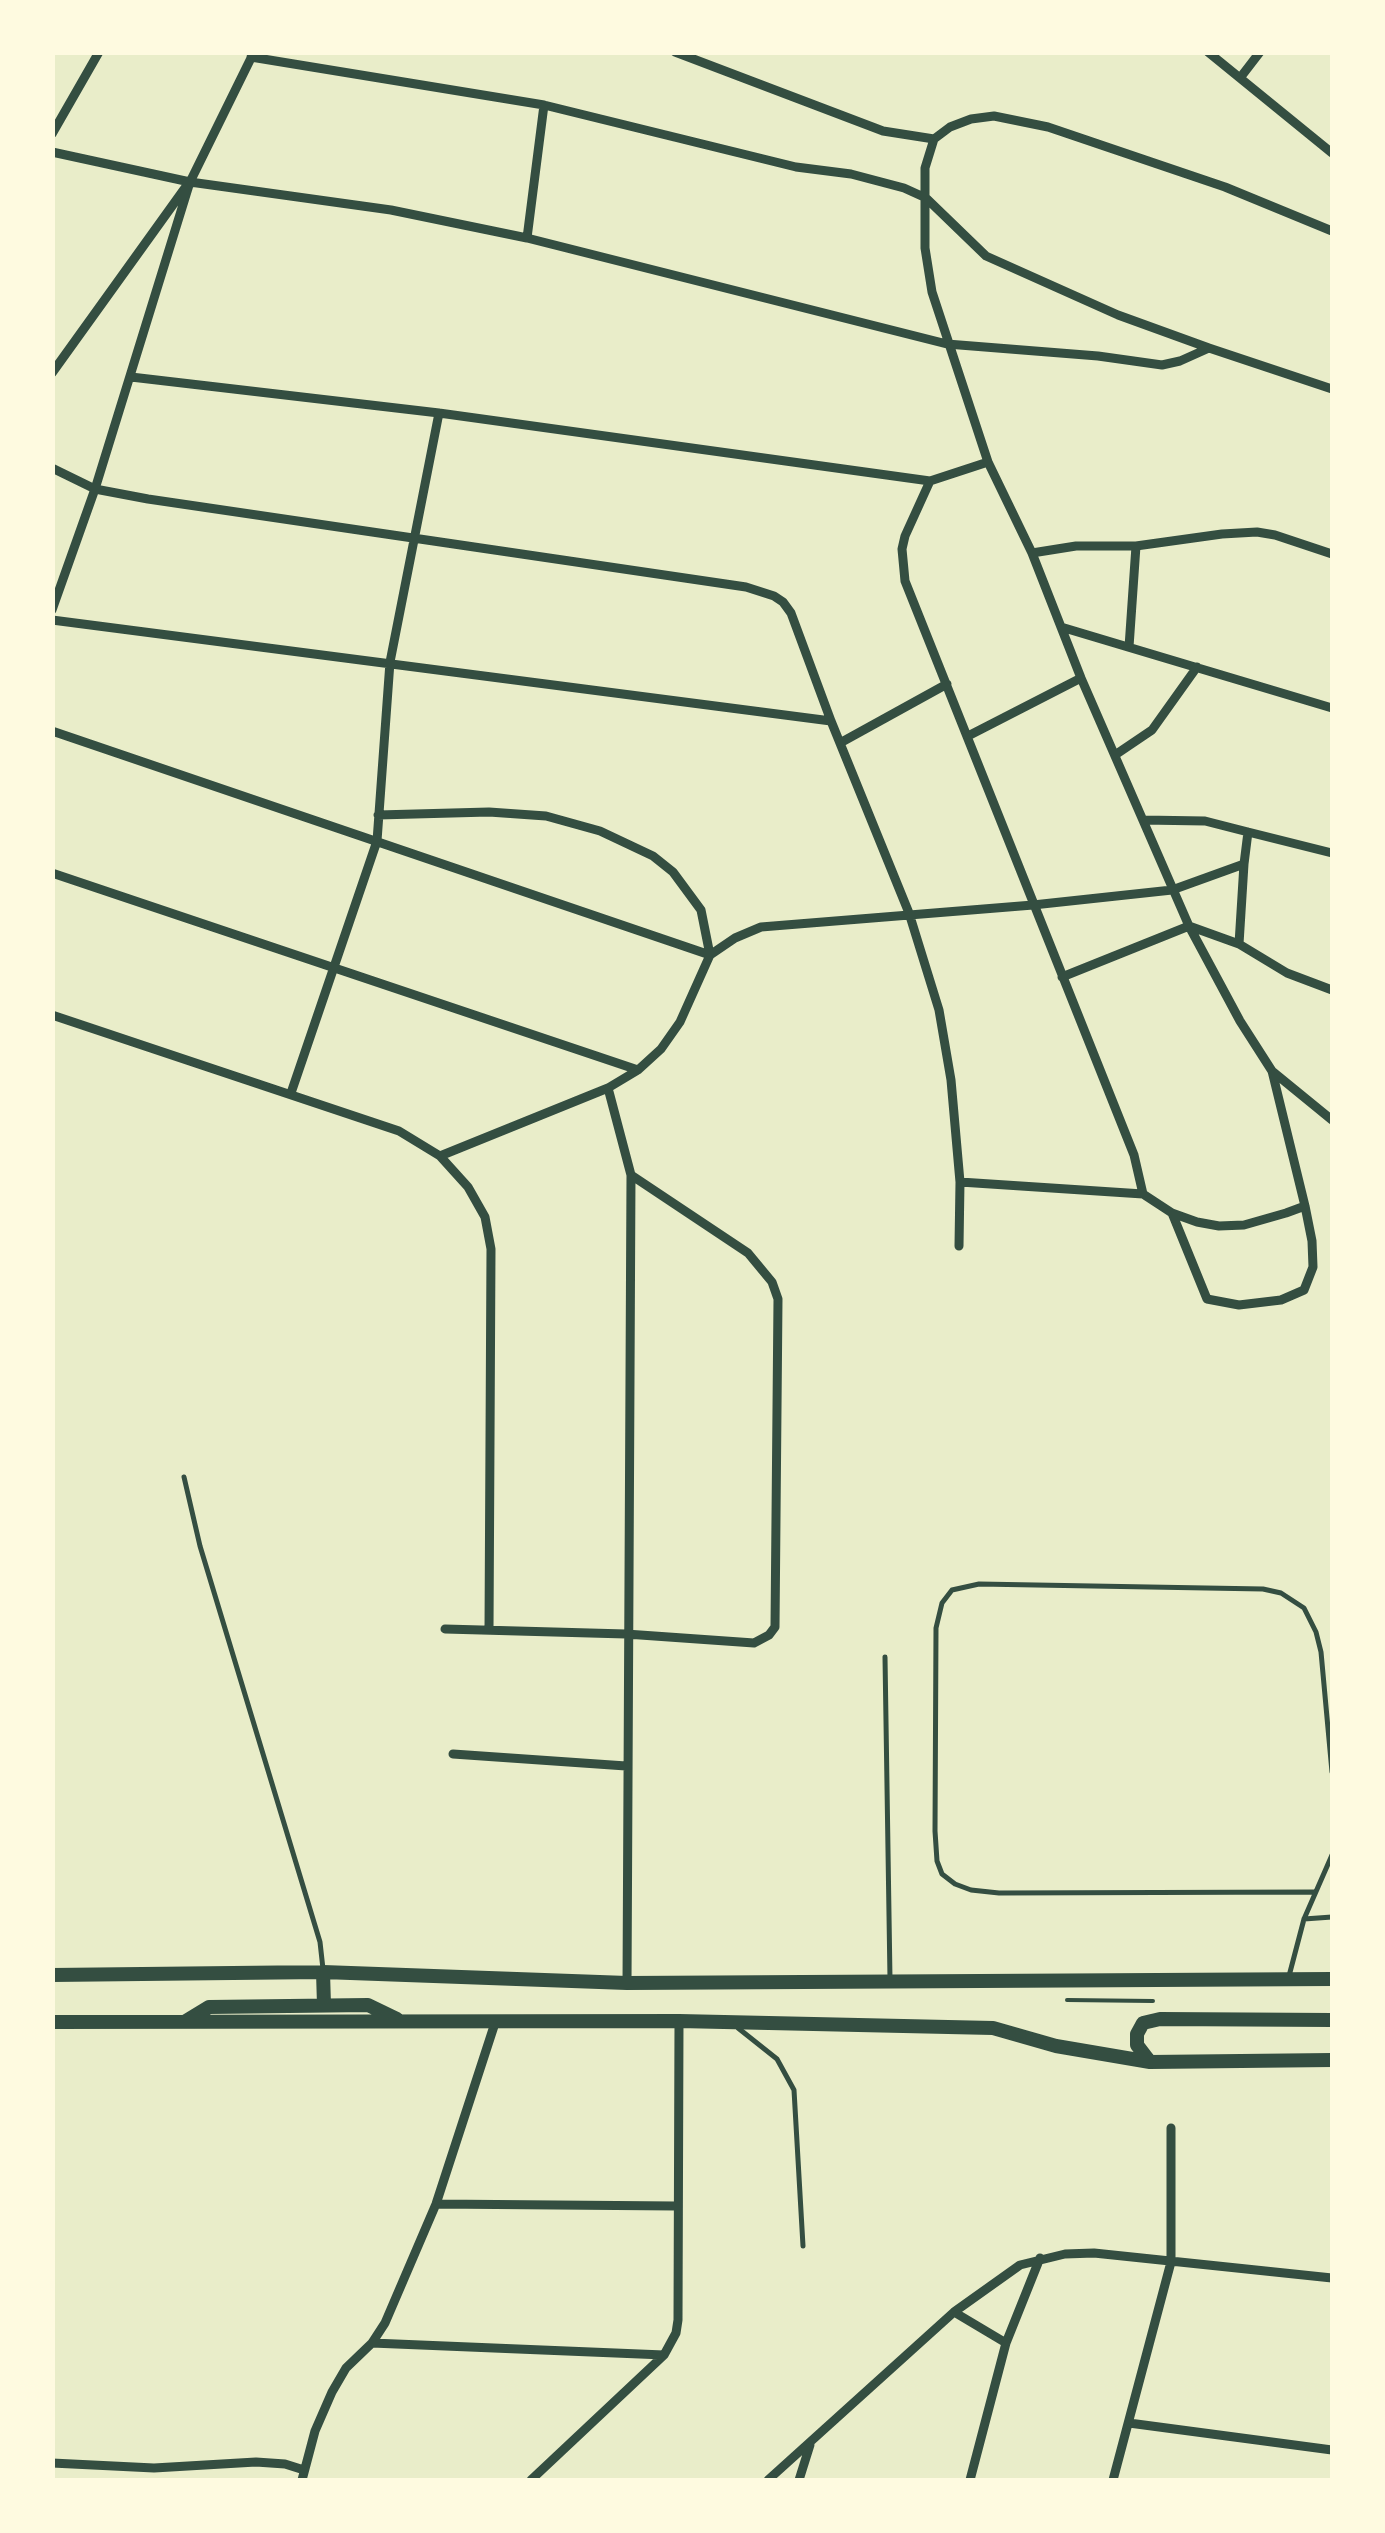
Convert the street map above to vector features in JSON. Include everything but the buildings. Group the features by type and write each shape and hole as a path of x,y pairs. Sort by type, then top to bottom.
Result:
{"main road":[{"path":"323,1972 324,2005"},
{"path":"52,1975 323,1972 627,1983 1332,1979"},
{"path":"185,2022 209,2006 324,2005 368,2006 405,2022"},
{"path":"1150,2062 1137,2046 1137,2034 1143,2023 1160,2019 1332,2020"},
{"path":"52,2022 679,2021 993,2028 1056,2046 1150,2062 1332,2060"}],"street":[{"path":"52,134 99,52"},
{"path":"674,52 883,132 934,139 971,118 994,116 1048,128 1224,187 1332,231"},
{"path":"1208,52 1332,153"},
{"path":"1240,78 1260,52"},
{"path":"52,610 131,377 190,182 252,54 544,105 796,167 852,174 904,188 926,198 986,256 1118,315 1332,389"},
{"path":"527,238 544,105"},
{"path":"934,139 925,168 925,248 932,292 988,462 1032,553 1081,678 1190,926 1240,1021 1272,1071 1332,1120"},
{"path":"52,152 190,182 391,210 527,238 946,344 1162,365 1209,348"},
{"path":"52,373 190,182"},
{"path":"131,377 439,413 930,481 988,462"},
{"path":"291,1093 377,840 390,662 439,413"},
{"path":"52,468 95,488 746,588 774,596 791,613 910,913 940,1010 960,1182 959,1246"},
{"path":"930,481 906,536 902,565 905,582 1134,1155 1143,1194"},
{"path":"1032,553 1258,532 1332,554"},
{"path":"1129,647 1136,546"},
{"path":"52,620 831,721"},
{"path":"1061,627 1332,708"},
{"path":"1115,756 1152,730 1197,668"},
{"path":"968,736 1081,678"},
{"path":"840,743 947,684"},
{"path":"52,732 710,955"},
{"path":"378,814 489,812 546,816 600,831 653,856 673,872 701,910 710,955"},
{"path":"1143,820 1205,821 1332,853"},
{"path":"1239,944 1248,832"},
{"path":"440,1156 608,1088 638,1070 680,1022 710,955 761,927 1033,906 1172,890 1244,864"},
{"path":"52,873 638,1070"},
{"path":"1062,977 1190,926 1239,944 1287,973 1332,990"},
{"path":"52,1014 399,1131 440,1156 468,1187 486,1217 491,1250 489,1630"},
{"path":"1172,1213 1207,1298 1239,1305 1281,1300 1304,1290 1313,1267 1312,1241 1272,1071"},
{"path":"608,1088 630,1174 627,1983"},
{"path":"445,1629 626,1634 754,1643 769,1635 777,1616 778,1299 772,1282 748,1253 630,1174"},
{"path":"960,1182 1143,1194 1172,1213 1197,1222 1231,1225 1305,1206"},
{"path":"453,1754 626,1766"},
{"path":"531,2480 672,2344 678,2320 679,2021"},
{"path":"52,2463 154,2468 256,2462 284,2464 303,2475 315,2431 332,2392 346,2368 372,2342 385,2322 436,2204 495,2023"},
{"path":"1114,2480 1171,2262 1171,2128"},
{"path":"436,2204 676,2206"},
{"path":"768,2480 954,2312 1020,2265 1040,2258 1094,2253 1332,2278"},
{"path":"970,2480 1006,2343 1040,2258"},
{"path":"954,2312 1006,2343"},
{"path":"372,2342 664,2355"},
{"path":"1129,2424 1332,2450"},
{"path":"799,2480 810,2443"},
{"path":"154,2468 154,2480"}],"lane":[{"path":"184,1477 200,1546 320,1942 323,1972"},
{"path":"1314,1892 999,1893 955,1884 942,1874 937,1861 936,1616 952,1590 979,1584 1264,1589 1281,1593 1304,1608 1316,1632 1332,1772"},
{"path":"885,1657 890,1981"},
{"path":"1288,1979 1304,1919 1332,1855"},
{"path":"1304,1919 1332,1917"},
{"path":"732,2023 777,2059 794,2090 802,2246"}]}
